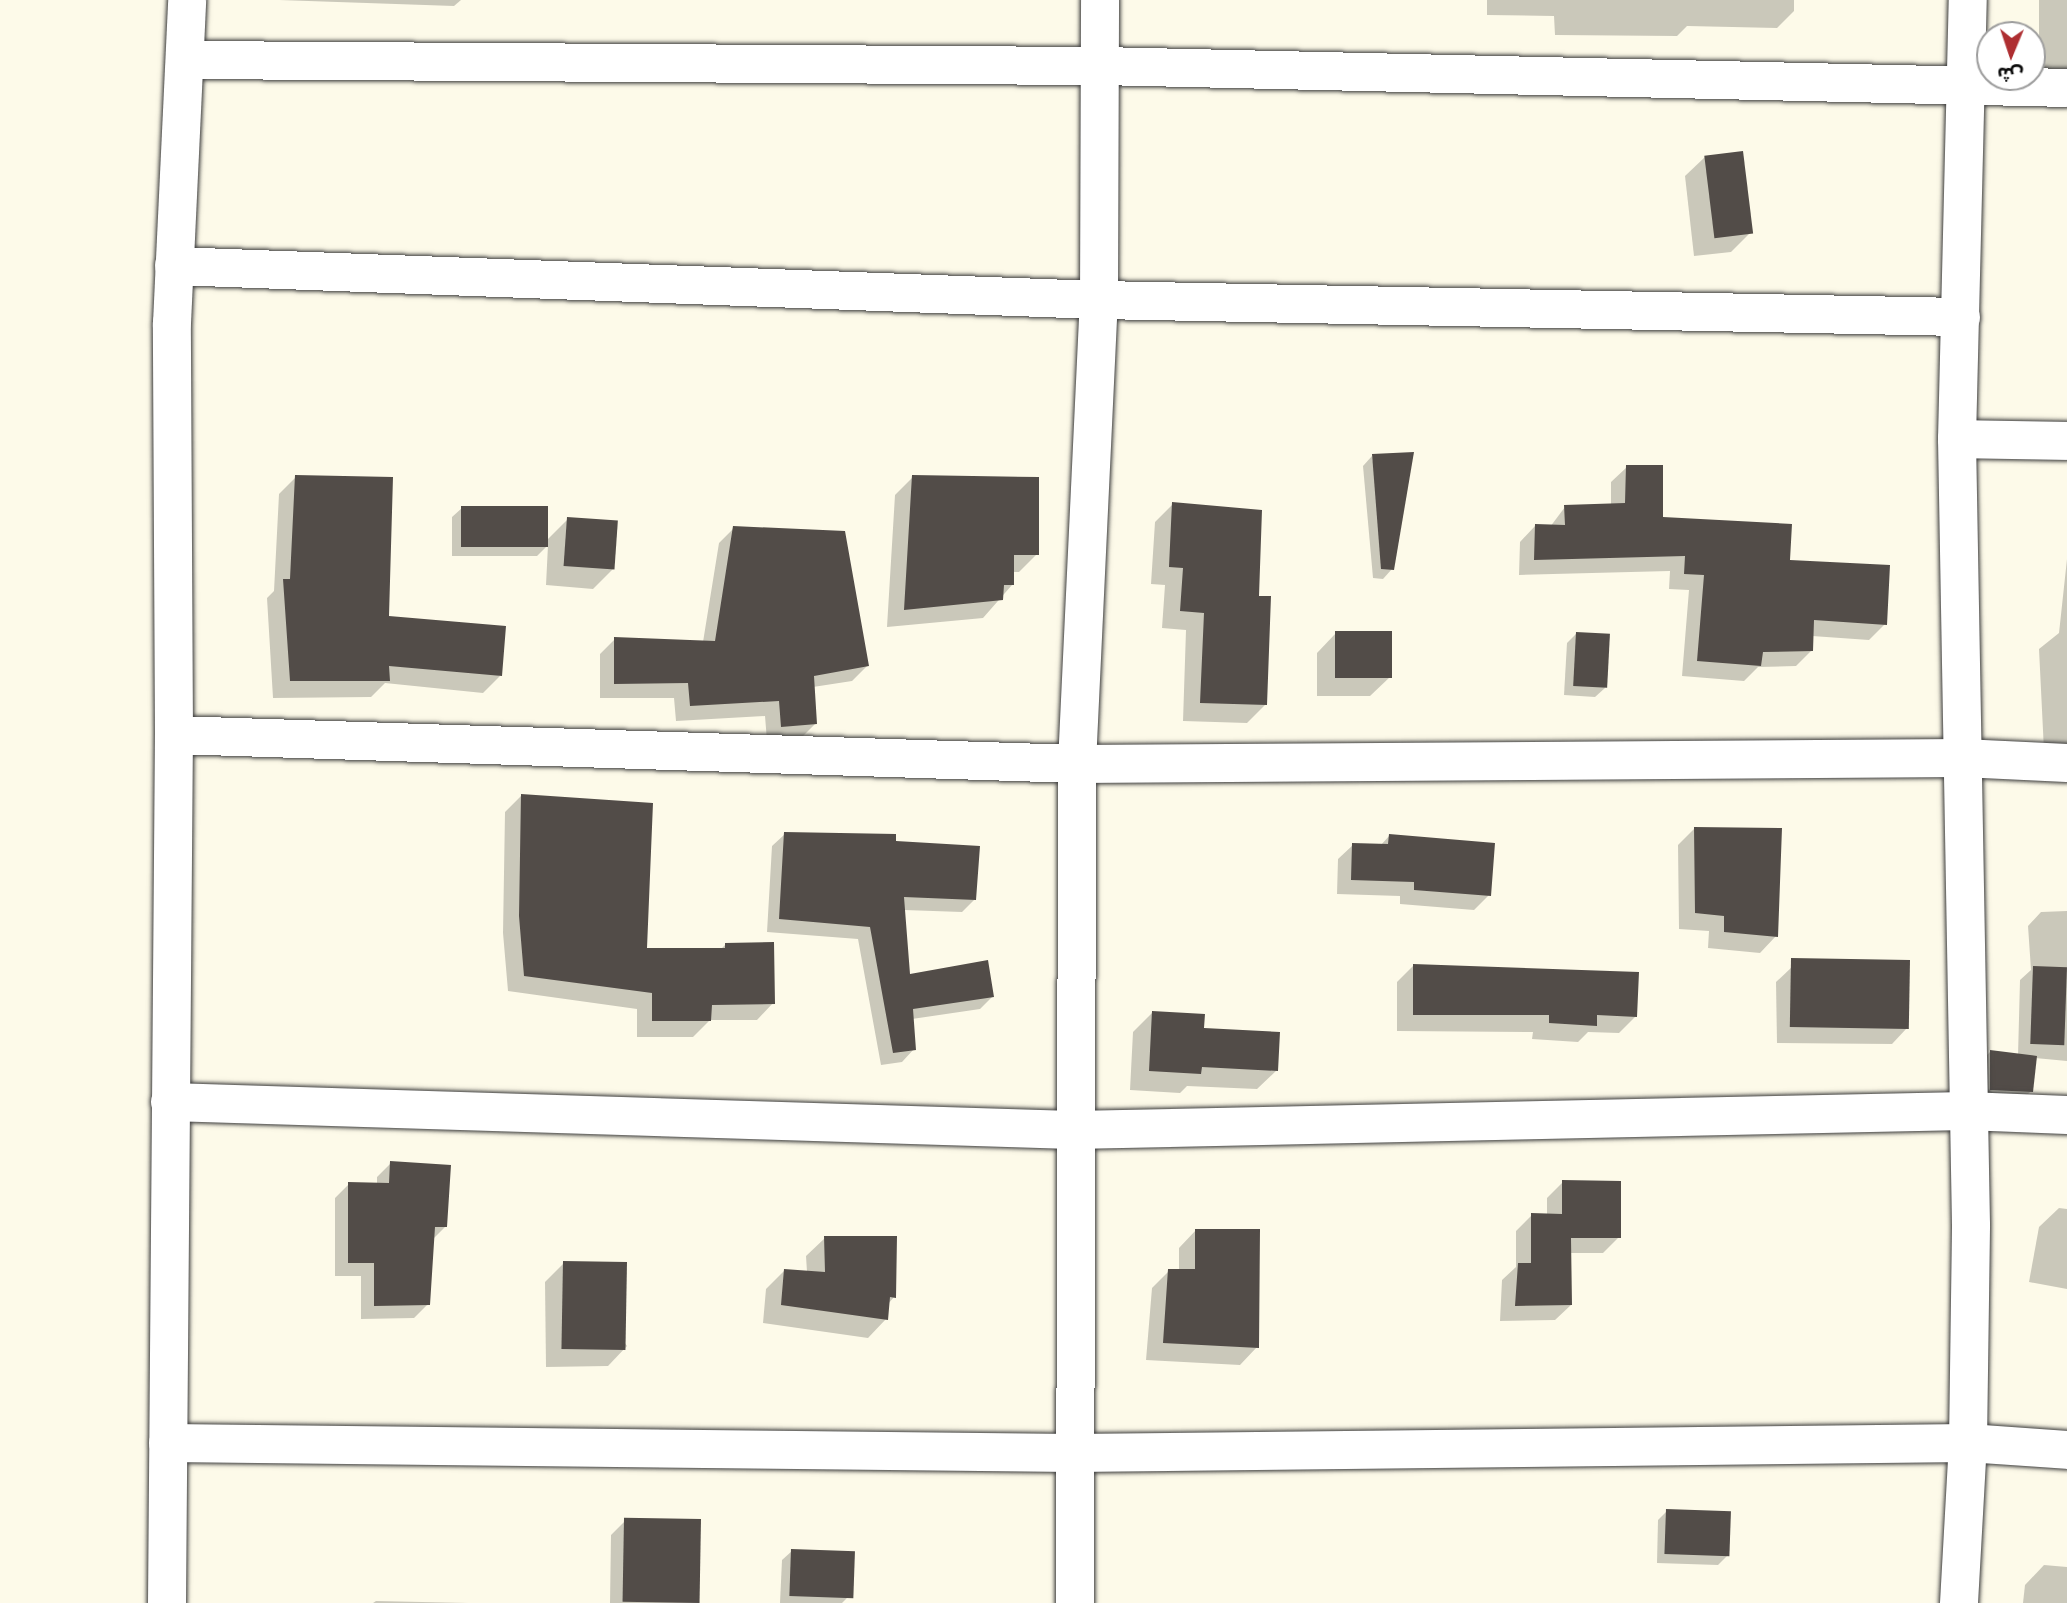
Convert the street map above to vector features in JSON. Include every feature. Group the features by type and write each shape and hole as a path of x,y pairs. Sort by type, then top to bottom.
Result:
{"street":[{"path":"167,1603 174,735 174,266 187,0"},
{"path":"1074,1603 1073,1130 1077,764 1099,300 1100,0"},
{"path":"1959,1603 1968,1443 1971,1225 1966,1111 1957,439 1968,0"},
{"path":"186,60 1100,66 2067,88"},
{"path":"174,266 1099,300 1961,317"},
{"path":"1957,439 2067,441"},
{"path":"174,735 1077,764 1962,758 2067,763"},
{"path":"170,1102 1073,1130 1966,1111 2067,1115"},
{"path":"168,1443 1073,1453 1968,1443 2067,1450"}],"building":[{"path":"1743,151 1753,233 1714,238 1704,156"},
{"path":"1414,452 1394,570 1381,569 1372,454"},
{"path":"1626,465 1663,465 1663,517 1792,524 1790,560 1890,565 1887,625 1814,620 1813,651 1763,652 1761,666 1697,661 1704,575 1684,574 1685,556 1534,560 1535,524 1565,525 1564,505 1625,503"},
{"path":"295,475 393,477 389,616 506,626 502,676 389,666 390,681 290,681 283,579 290,579"},
{"path":"912,475 1039,477 1039,555 1014,555 1014,585 1004,585 1003,600 904,610"},
{"path":"1172,502 1262,510 1259,596 1271,596 1267,705 1200,703 1204,613 1180,611 1183,568 1169,567"},
{"path":"461,506 548,506 548,547 461,547"},
{"path":"567,517 618,521 614,569 564,566"},
{"path":"733,526 845,531 869,666 814,676 817,724 781,727 779,701 690,706 688,683 614,684 614,637 715,641"},
{"path":"1335,631 1392,631 1392,678 1335,678"},
{"path":"1576,632 1610,634 1607,688 1573,686"},
{"path":"521,794 653,803 647,948 725,948 725,943 774,942 775,1004 712,1005 711,1021 652,1021 652,993 524,976 519,916"},
{"path":"1694,827 1782,828 1778,937 1724,932 1724,916 1695,913"},
{"path":"784,832 896,834 896,841 980,846 976,900 904,897 910,974 988,960 994,997 913,1009 916,1050 893,1053 870,927 779,919"},
{"path":"1389,834 1495,843 1491,896 1414,890 1414,882 1351,880 1352,843 1388,844"},
{"path":"1791,958 1910,960 1909,1029 1790,1027"},
{"path":"1413,964 1639,972 1637,1017 1597,1015 1597,1026 1549,1023 1549,1015 1413,1015"},
{"path":"2033,966 2067,967 2064,1045 2030,1044"},
{"path":"1152,1011 1205,1014 1204,1028 1280,1032 1278,1071 1202,1067 1201,1074 1149,1071"},
{"path":"1990,1050 2037,1056 2033,1092 1990,1090"},
{"path":"390,1161 451,1165 447,1227 435,1227 430,1305 374,1306 374,1263 348,1263 348,1182 389,1183"},
{"path":"1562,1180 1621,1181 1621,1238 1571,1238 1572,1305 1515,1306 1518,1263 1531,1263 1531,1213 1562,1214"},
{"path":"1195,1229 1260,1229 1259,1348 1163,1343 1168,1269 1195,1269"},
{"path":"824,1236 897,1236 896,1298 890,1297 888,1320 781,1305 784,1269 825,1272"},
{"path":"563,1261 627,1262 625,1350 561,1349"},
{"path":"1666,1509 1731,1511 1729,1556 1664,1554"},
{"path":"624,1518 701,1519 700,1603 623,1602"},
{"path":"791,1549 855,1551 853,1598 789,1596"}]}
